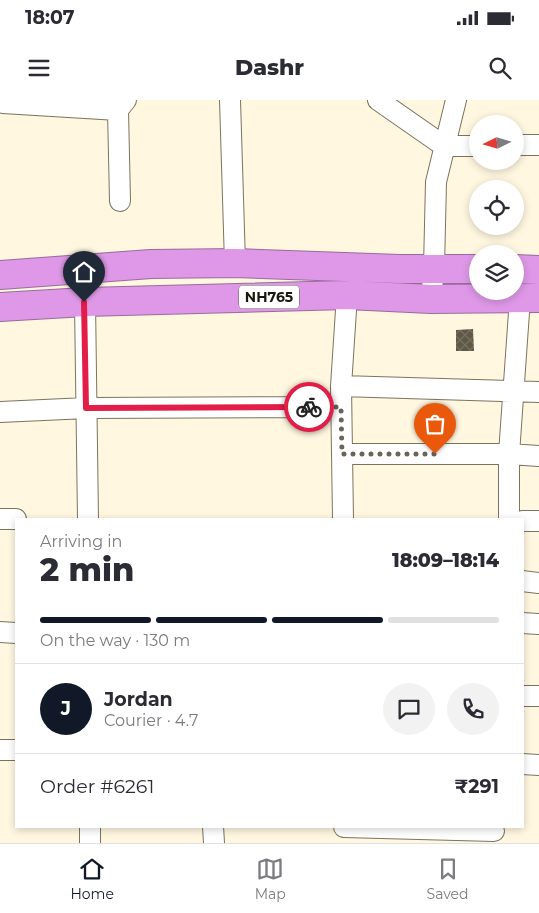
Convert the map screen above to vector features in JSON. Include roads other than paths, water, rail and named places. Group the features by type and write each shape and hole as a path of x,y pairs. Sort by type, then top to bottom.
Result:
{"highway":[{"name":"NH765","path":"0,274 151,264 234,263 400,269 469,269"},
{"path":"524,270 539,270"},
{"name":"NH765","path":"0,307 84,302 347,295 432,298 529,298"}],"street":[{"path":"230,100 234,263"},
{"path":"378,100 444,146 469,146"},
{"path":"432,298 436,182 456,100"},
{"path":"2,102 110,105 120,201"},
{"path":"524,145 539,145"},
{"path":"343,518 341,386 347,295"},
{"path":"509,518 509,454 513,391 529,298"},
{"path":"84,302 88,518"},
{"path":"341,386 539,392"},
{"path":"0,412 86,408 341,407"},
{"path":"342,454 509,454 539,456"},
{"path":"0,519 15,519"},
{"path":"524,521 539,521"},
{"path":"524,581 539,583"},
{"path":"524,623 539,624"},
{"path":"0,632 15,633"},
{"path":"524,696 539,696"},
{"path":"0,750 15,750"},
{"path":"524,764 539,765"},
{"path":"90,828 90,843"},
{"path":"213,828 214,843"},
{"path":"346,832 494,833"}]}
